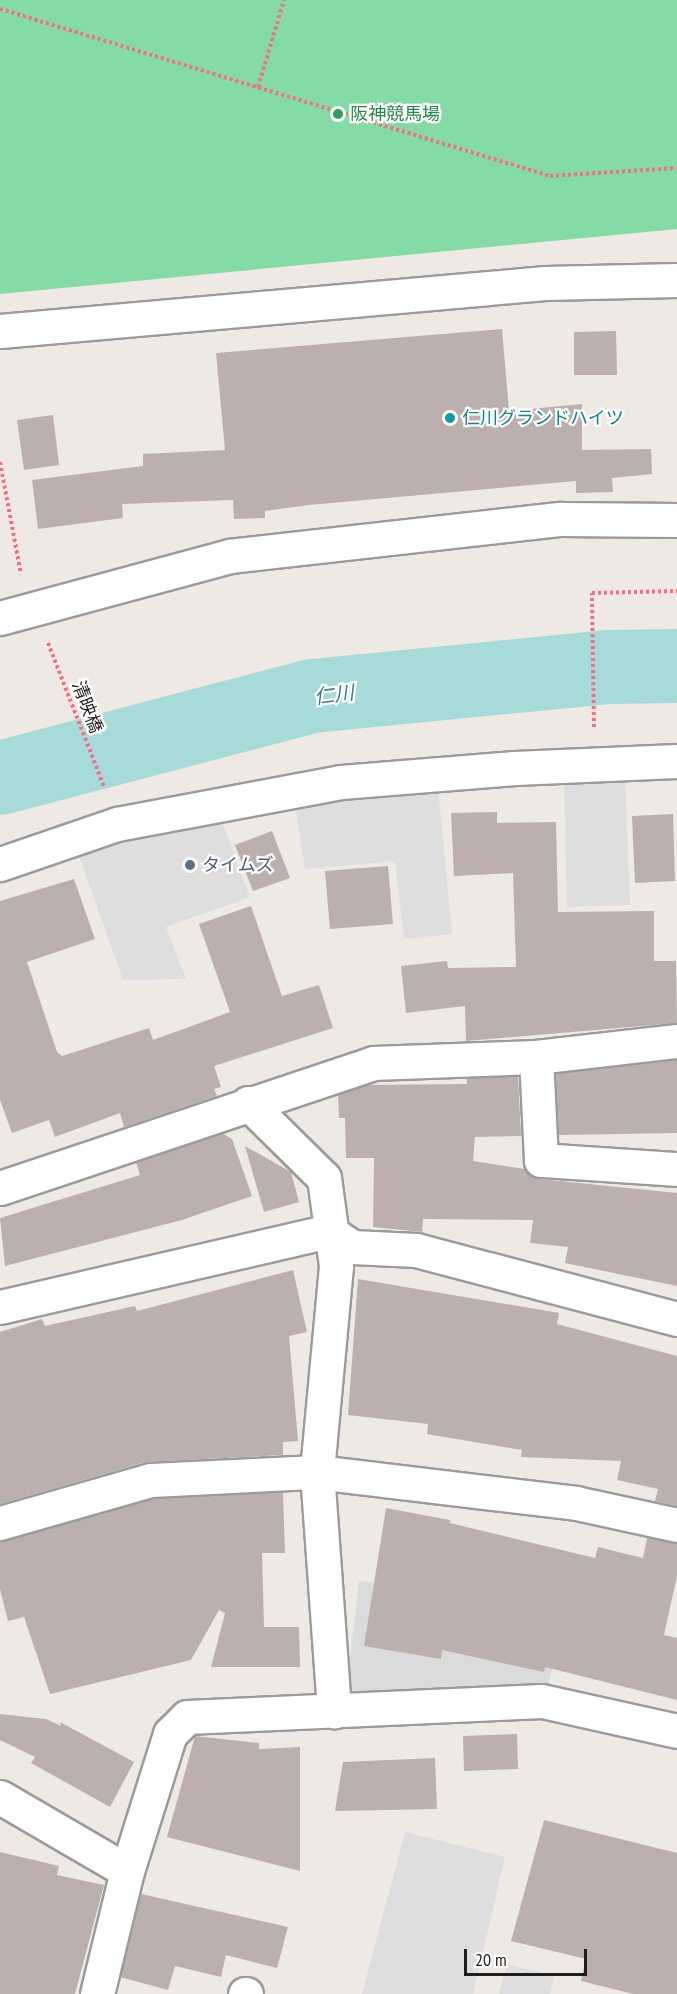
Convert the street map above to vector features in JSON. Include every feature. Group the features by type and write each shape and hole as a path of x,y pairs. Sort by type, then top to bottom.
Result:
{"street":[{"path":"0,331 545,283 677,279"},
{"path":"14,613 229,556 561,519 677,520"},
{"path":"0,864 117,824 341,782 525,767 677,761"},
{"path":"0,1188 248,1102 373,1063 536,1057 677,1041"},
{"path":"536,1057 541,1160 677,1168"},
{"path":"248,1102 324,1178 329,1231 336,1266 317,1472 334,1712"},
{"path":"0,1306 329,1231 352,1247 416,1250 677,1319"},
{"path":"0,1523 151,1480 317,1472 576,1503 677,1525"},
{"path":"97,1994 127,1871 170,1734 187,1718 542,1701 677,1731"},
{"path":"0,1797 127,1871"}],"path":[{"path":"258,87 284,0"},
{"path":"0,9 550,176 677,168"},
{"path":"0,462 14,613"},
{"path":"606,729 594,729 592,593 677,591"},
{"name":"清映橋","path":"47,640 107,795"}],"shaded area":[{"path":"625,776 630,905 567,907 564,778"},
{"path":"438,787 452,934 404,939 395,861 305,869 294,799"},
{"path":"218,811 250,897 166,927 186,979 123,980 78,853"},
{"path":"359,1581 569,1608 548,1684 542,1689 453,1692 354,1691 347,1685"},
{"path":"405,1832 505,1857 473,1994 362,1994"},
{"path":"507,1964 554,1976 550,1994 499,1994"}],"green space":[{"name":"阪神競馬場","path":"0,0 677,0 677,229 0,294"}],"building":[{"path":"502,329 509,411 582,404 582,450 651,449 652,474 612,478 613,492 576,493 576,481 309,505 265,511 265,518 234,519 233,500 122,504 123,518 38,529 32,480 143,466 143,454 225,450 216,353"},
{"path":"616,331 617,375 574,375 574,332"},
{"path":"53,415 59,465 24,470 17,420"},
{"path":"497,812 497,823 556,822 558,912 654,911 654,961 676,961 677,1023 466,1041 465,1006 406,1013 401,966 447,961 448,968 516,967 513,873 454,876 451,813"},
{"path":"673,814 675,881 635,883 632,816"},
{"path":"272,831 290,878 253,891 235,845"},
{"path":"388,866 393,924 330,929 325,871"},
{"path":"74,879 95,939 27,962 57,1052 62,1056 149,1028 153,1040 230,1012 199,924 251,906 282,996 319,985 333,1028 214,1066 221,1087 214,1089 217,1096 124,1127 120,1113 55,1137 49,1120 12,1133 0,1100 0,901"},
{"path":"677,1060 677,1133 559,1135 556,1074"},
{"path":"518,1076 521,1136 475,1137 473,1161 525,1169 540,1179 677,1193 677,1286 565,1263 568,1247 530,1243 533,1220 423,1219 422,1232 373,1227 374,1158 346,1158 345,1118 339,1118 338,1095 365,1085 467,1084 467,1078"},
{"path":"222,1133 232,1139 252,1196 182,1220 5,1266 0,1218 140,1175 136,1162"},
{"path":"245,1146 291,1172 299,1202 264,1212"},
{"path":"293,1270 307,1332 289,1336 298,1441 283,1442 283,1455 146,1462 0,1504 0,1332 42,1319 45,1326 135,1306 137,1311"},
{"path":"358,1279 559,1313 557,1324 677,1356 677,1506 655,1501 658,1489 617,1480 621,1461 521,1457 522,1450 427,1434 428,1424 348,1415"},
{"path":"283,1492 285,1553 262,1553 264,1627 299,1627 300,1667 211,1667 225,1613 219,1610 191,1660 50,1694 24,1617 8,1621 0,1589 0,1541 154,1499"},
{"path":"386,1508 450,1520 450,1523 595,1558 598,1547 643,1558 647,1538 677,1543 677,1576 664,1635 677,1638 677,1700 545,1667 544,1672 442,1650 441,1659 364,1646"},
{"path":"0,1714 46,1719 61,1726 60,1722 134,1762 110,1807 31,1763 35,1757 0,1740"},
{"path":"517,1734 518,1769 464,1771 463,1736"},
{"path":"195,1736 259,1743 259,1749 300,1747 300,1871 167,1837"},
{"path":"435,1758 437,1809 335,1811 343,1762"},
{"path":"544,1820 677,1853 677,1994 633,1994 581,1981 586,1959 511,1941"},
{"path":"0,1852 59,1866 57,1875 104,1885 75,1994 0,1994"},
{"path":"141,1894 288,1927 277,1968 226,1955 221,1977 175,1966 168,1990 120,1977"}],"waterway":[{"name":"仁川","path":"0,778 313,696 610,667 677,666"}],"place":[{"name":"阪神競馬場","path":"338,114"},
{"name":"仁川グランドハイツ","path":"450,418"},
{"name":"タイムズ","path":"190,865"}]}
